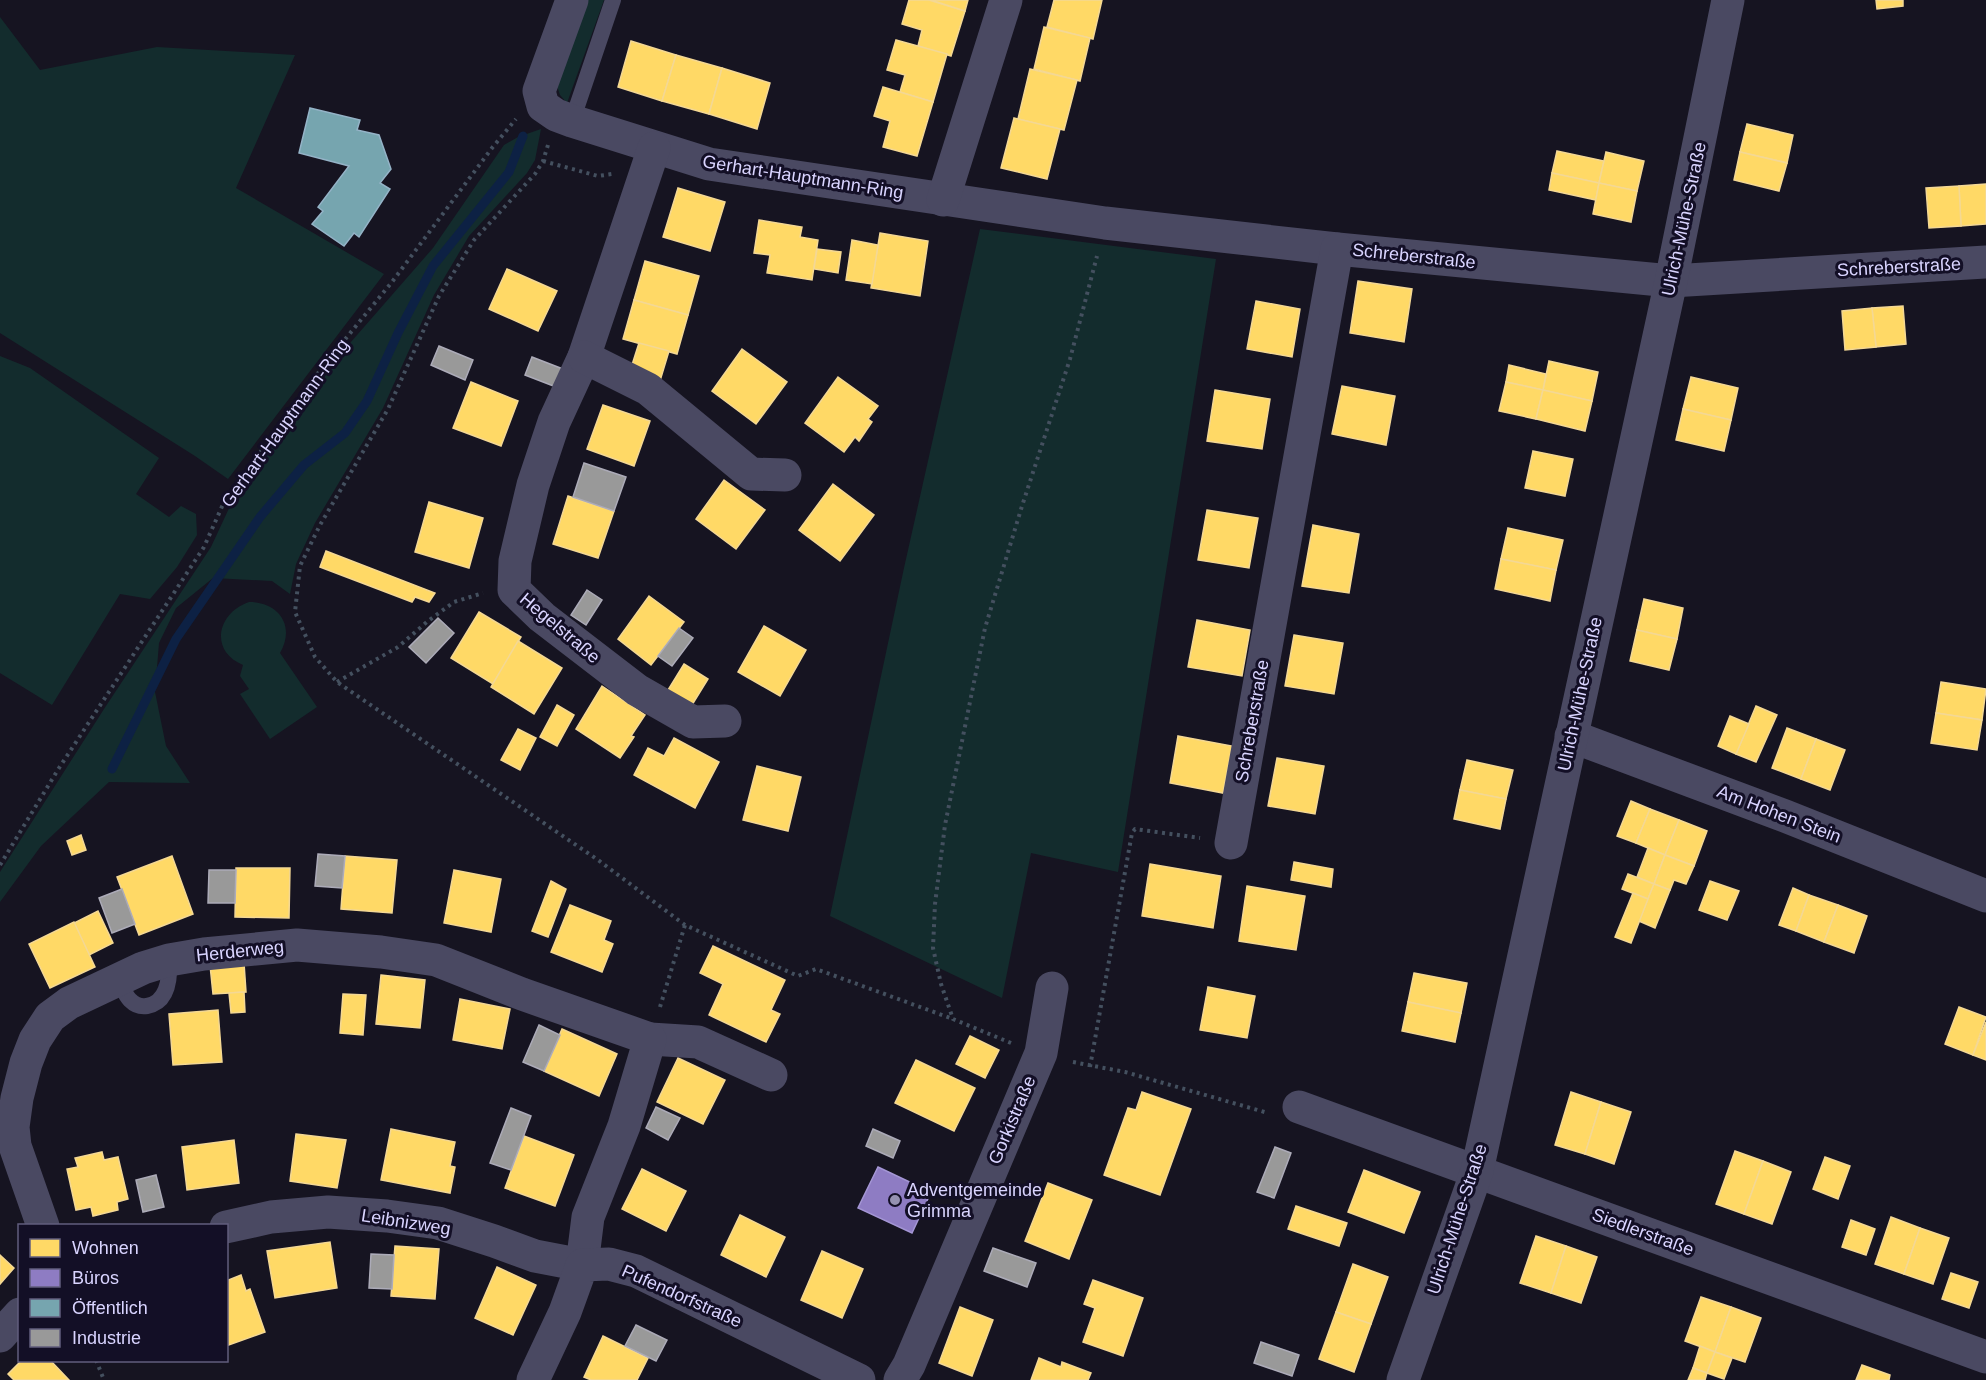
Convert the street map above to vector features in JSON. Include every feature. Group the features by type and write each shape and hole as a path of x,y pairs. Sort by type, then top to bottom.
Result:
{"street":[{"path":"539,91 572,0"},
{"path":"943,200 1006,0"},
{"name":"Ulrich-Mühe-Straße","path":"1403,1380 1477,1171 1671,281 1728,0"},
{"name":"Gerhart-Hauptmann-Ring","path":"539,91 543,106 556,115 650,159 709,164 1105,224 1336,249"},
{"name":"Hegelstraße","path":"650,159 584,357 554,422 533,485 515,561 514,590 542,617 637,690 693,722 725,721"},
{"name":"Schreberstraße","path":"1231,843 1336,249 1671,281 1986,262"},
{"path":"584,357 648,389 751,474 785,475"},
{"name":"Am Hohen Stein","path":"1571,736 1785,816 1986,896"},
{"name":"Herderweg","path":"43,1224 15,1146 13,1127 17,1098 35,1040 50,1017 69,1003 142,968 169,960 204,954 297,945 381,952 436,960 522,994 650,1039 698,1042 771,1075"},
{"name":"Gorkistraße","path":"900,1380 914,1354 1041,1053 1052,988"},
{"path":"533,1380 565,1312 582,1265 588,1217 624,1126 650,1039"},
{"name":"Siedlerstraße","path":"1299,1107 1986,1357"},
{"name":"Leibnizweg","path":"228,1227 271,1217 328,1212 387,1216 438,1223 535,1256 582,1265"},
{"name":"Pufendorfstraße","path":"582,1265 609,1264 636,1271 859,1380"},
{"path":"0,1336 18,1316"}],"lane":[{"path":"572,121 613,0"}],"path":[{"name":"Gerhart-Hauptmann-Ring","path":"0,865 60,768 204,547 224,502 324,365 392,282 492,148 539,91"},
{"path":"543,162 598,176 624,171 650,159"},
{"path":"1105,224 1070,359 985,628 945,825 935,904 933,948 941,984 953,1019 996,1038 1090,1067 1125,1072 1279,1117 1299,1107"},
{"path":"337,682 398,647 453,602 487,592 514,590"},
{"path":"1090,1067 1132,833 1135,829 1231,843"},
{"path":"650,1039 685,925"},
{"path":"97,1362 105,1380"}],"green space":[{"path":"588,0 604,0 567,103 560,95 557,86"},
{"path":"0,17 40,70 157,47 295,55 236,188 384,274 228,479 0,333"},
{"path":"541,129 535,160 527,173 469,236 434,295 383,408 315,523 296,564 290,594 272,581 213,578 176,608 159,643 155,692 166,746 190,783 109,782 41,846 0,902 0,872 211,547 231,504 279,433 330,366 433,248 504,145"},
{"path":"980,229 1216,259 1118,872 1031,853 1002,998 830,916 904,568"},
{"path":"0,356 30,368 159,458 136,494 169,517 181,506 196,514 197,535 177,567 150,599 120,594 52,705 0,673"},
{"path":"249,602 268,606 281,617 286,633 280,653 317,707 270,739 240,694 249,689 240,676 243,665 232,659 225,651 222,642 221,632 224,623 238,607"}],"building: Wohnen":[{"path":"909,0 929,0 965,11 951,56 918,46 922,30 902,24"},
{"path":"931,0 968,0 965,11"},
{"path":"1054,0 1102,0 1093,39 1047,27"},
{"path":"1876,0 1903,0 1903,6 1877,9"},
{"path":"1044,27 1090,38 1080,81 1034,69"},
{"path":"896,40 947,54 933,102 900,92 905,75 887,70"},
{"path":"631,41 676,55 662,101 618,87"},
{"path":"676,55 722,68 709,114 662,101"},
{"path":"722,68 770,83 757,129 709,114"},
{"path":"1030,69 1077,80 1064,130 1018,119"},
{"path":"883,87 933,102 917,156 883,147 890,121 874,116"},
{"path":"1014,118 1060,129 1047,179 1001,168"},
{"path":"1747,124 1793,135 1787,163 1740,152"},
{"path":"1557,151 1604,161 1599,183 1552,173"},
{"path":"1606,152 1644,161 1637,191 1599,183"},
{"path":"1740,152 1787,163 1779,191 1734,180"},
{"path":"1552,173 1599,183 1596,200 1549,190"},
{"path":"1599,183 1637,191 1631,222 1593,214"},
{"path":"1986,184 1986,224 1961,226 1959,186"},
{"path":"1959,186 1961,226 1929,228 1926,188"},
{"path":"678,188 725,202 710,251 663,237"},
{"path":"759,220 802,227 800,237 818,240 812,280 767,273 770,255 754,253"},
{"path":"880,233 928,241 920,296 871,288"},
{"path":"852,240 878,245 872,284 846,280"},
{"path":"817,249 841,252 838,273 814,269"},
{"path":"645,261 699,276 688,315 634,300"},
{"path":"507,269 557,291 538,331 489,309"},
{"path":"1358,281 1412,289 1404,342 1350,333"},
{"path":"634,300 688,315 677,354 623,339"},
{"path":"1256,301 1300,309 1292,357 1247,349"},
{"path":"1903,306 1906,344 1876,347 1872,308"},
{"path":"1872,308 1876,347 1845,350 1842,311"},
{"path":"639,343 669,351 660,381 632,365"},
{"path":"742,349 787,382 756,424 712,391"},
{"path":"1549,361 1598,372 1592,401 1543,390"},
{"path":"1509,365 1546,374 1543,390 1506,382"},
{"path":"838,377 878,406 868,419 872,422 859,441 855,437 844,452 805,423"},
{"path":"1691,377 1738,388 1731,420 1683,409"},
{"path":"471,382 518,401 501,446 453,428"},
{"path":"1506,382 1543,390 1536,419 1499,411"},
{"path":"1342,386 1395,396 1386,445 1332,434"},
{"path":"1215,390 1270,399 1262,449 1207,441"},
{"path":"1543,390 1592,401 1585,431 1536,419"},
{"path":"603,405 650,421 634,466 587,449"},
{"path":"1683,409 1731,420 1724,451 1676,440"},
{"path":"1533,451 1573,459 1565,496 1525,488"},
{"path":"724,480 765,510 736,549 696,519"},
{"path":"833,484 874,515 840,561 799,530"},
{"path":"568,496 614,511 598,558 553,544"},
{"path":"429,502 483,518 469,568 415,552"},
{"path":"1207,510 1258,518 1249,568 1198,560"},
{"path":"1313,525 1359,534 1349,593 1302,586"},
{"path":"1508,528 1563,540 1556,570 1501,559"},
{"path":"326,551 435,593 429,602 415,597 412,602 320,567"},
{"path":"1501,559 1556,570 1550,601 1495,589"},
{"path":"649,596 684,622 651,665 618,639"},
{"path":"1644,599 1683,608 1677,639 1637,630"},
{"path":"479,612 521,637 493,684 451,658"},
{"path":"1197,620 1250,630 1242,676 1188,667"},
{"path":"764,626 806,650 780,696 738,672"},
{"path":"1637,630 1677,639 1669,670 1630,661"},
{"path":"1294,635 1343,643 1334,694 1285,686"},
{"path":"518,641 562,668 534,714 491,687"},
{"path":"684,664 708,679 692,705 668,690"},
{"path":"1941,682 1986,689 1982,720 1936,713"},
{"path":"602,686 645,715 620,758 576,729"},
{"path":"557,705 574,715 557,746 540,737"},
{"path":"1756,706 1777,715 1756,762 1736,754"},
{"path":"1936,713 1982,720 1977,750 1931,743"},
{"path":"1730,716 1749,724 1736,754 1718,746"},
{"path":"1787,728 1816,739 1801,779 1772,768"},
{"path":"518,729 536,738 520,770 501,760"},
{"path":"1178,736 1232,746 1223,793 1170,783"},
{"path":"674,738 719,762 695,808 634,775 648,748 664,756"},
{"path":"1816,739 1845,750 1830,790 1801,779"},
{"path":"1277,758 1324,766 1315,814 1268,806"},
{"path":"1467,760 1513,770 1506,799 1460,790"},
{"path":"757,766 801,777 788,831 743,820"},
{"path":"1460,790 1506,799 1500,829 1454,819"},
{"path":"1631,801 1650,809 1636,843 1617,836"},
{"path":"1650,809 1679,820 1665,855 1636,843"},
{"path":"1679,820 1707,831 1694,866 1665,855"},
{"path":"81,835 86,850 72,855 67,841"},
{"path":"1648,848 1665,855 1654,884 1637,877"},
{"path":"1665,855 1694,866 1686,884 1674,880 1670,890 1654,884"},
{"path":"172,856 193,914 139,935 117,877"},
{"path":"345,856 397,860 392,913 341,909"},
{"path":"1294,862 1333,869 1331,887 1291,880"},
{"path":"1150,864 1221,876 1213,928 1142,916"},
{"path":"236,868 290,868 289,918 235,917"},
{"path":"454,870 501,879 491,932 444,923"},
{"path":"1628,874 1654,884 1648,899 1622,889"},
{"path":"551,881 566,889 548,937 532,931"},
{"path":"1710,881 1739,891 1727,920 1699,910"},
{"path":"1654,884 1670,890 1655,928 1639,921"},
{"path":"1247,886 1305,896 1296,950 1239,941"},
{"path":"1793,888 1809,895 1796,931 1779,925"},
{"path":"1633,893 1648,899 1631,943 1615,937"},
{"path":"1809,895 1838,905 1824,942 1796,931"},
{"path":"570,905 611,921 604,940 613,944 602,972 551,952"},
{"path":"1838,905 1867,916 1854,953 1824,942"},
{"path":"98,911 113,943 89,955 74,923"},
{"path":"74,922 95,967 50,988 29,944"},
{"path":"713,946 785,980 771,1010 780,1014 766,1042 709,1015 723,984 700,973"},
{"path":"244,963 246,992 213,994 210,965"},
{"path":"1414,973 1467,983 1461,1013 1408,1002"},
{"path":"381,975 425,980 420,1028 376,1024"},
{"path":"1208,987 1255,996 1247,1038 1200,1030"},
{"path":"244,992 245,1012 231,1013 229,993"},
{"path":"343,994 366,995 363,1035 340,1033"},
{"path":"460,999 510,1009 502,1049 453,1040"},
{"path":"1408,1002 1461,1013 1455,1042 1402,1031"},
{"path":"1959,1007 1986,1017 1973,1055 1945,1044"},
{"path":"218,1010 222,1062 173,1065 169,1014"},
{"path":"1986,1022 1986,1060 1973,1055"},
{"path":"562,1029 617,1054 599,1096 544,1071"},
{"path":"970,1036 999,1050 985,1078 956,1064"},
{"path":"678,1058 725,1080 703,1124 657,1102"},
{"path":"916,1060 975,1088 954,1131 895,1103"},
{"path":"1142,1092 1191,1109 1160,1195 1104,1175 1128,1108 1136,1110"},
{"path":"1571,1092 1601,1102 1585,1154 1555,1145"},
{"path":"1601,1102 1631,1112 1614,1164 1585,1154"},
{"path":"391,1129 455,1142 450,1166 455,1167 450,1193 381,1180"},
{"path":"296,1134 346,1140 337,1188 290,1181"},
{"path":"524,1136 574,1155 555,1206 505,1188"},
{"path":"234,1140 239,1183 187,1190 182,1147"},
{"path":"1735,1151 1763,1161 1744,1214 1716,1204"},
{"path":"102,1152 104,1160 118,1157 128,1199 117,1202 118,1210 93,1216 91,1207 76,1210 67,1169 78,1167 75,1158"},
{"path":"1825,1157 1850,1166 1838,1199 1813,1189"},
{"path":"1763,1161 1791,1172 1772,1224 1744,1214"},
{"path":"642,1169 686,1191 666,1231 622,1209"},
{"path":"1364,1170 1420,1192 1404,1233 1348,1212"},
{"path":"1048,1183 1092,1200 1069,1259 1025,1241"},
{"path":"1296,1206 1347,1223 1339,1246 1288,1229"},
{"path":"740,1215 785,1237 766,1277 721,1255"},
{"path":"1891,1217 1920,1228 1904,1274 1875,1264"},
{"path":"1851,1220 1875,1229 1866,1255 1842,1247"},
{"path":"1920,1228 1949,1238 1933,1284 1904,1274"},
{"path":"1536,1236 1566,1246 1551,1293 1520,1283"},
{"path":"330,1242 337,1288 275,1298 267,1251"},
{"path":"395,1246 439,1249 435,1299 391,1296"},
{"path":"1566,1246 1597,1257 1581,1303 1551,1293"},
{"path":"822,1251 863,1269 842,1318 801,1300"},
{"path":"0,1255 14,1268 0,1284"},
{"path":"1353,1264 1388,1277 1371,1324 1336,1312"},
{"path":"497,1267 536,1285 513,1335 475,1318"},
{"path":"1951,1273 1978,1282 1969,1308 1942,1299"},
{"path":"241,1275 246,1291 250,1289 265,1332 228,1345 228,1280"},
{"path":"1093,1280 1143,1298 1123,1356 1083,1342 1095,1308 1084,1304"},
{"path":"1701,1297 1731,1307 1715,1352 1685,1341"},
{"path":"960,1307 993,1320 972,1376 939,1363"},
{"path":"1731,1307 1761,1318 1745,1362 1715,1352"},
{"path":"1336,1312 1371,1324 1354,1372 1319,1359"},
{"path":"603,1336 648,1358 637,1380 591,1380 584,1377"},
{"path":"1700,1346 1715,1352 1707,1373 1693,1368"},
{"path":"1715,1352 1732,1358 1724,1379 1707,1373"},
{"path":"1039,1358 1061,1367 1062,1362 1091,1373 1088,1380 1031,1380"},
{"path":"20,1362 52,1362 69,1380 14,1380 8,1374"},
{"path":"1862,1365 1890,1375 1889,1380 1856,1380"},
{"path":"1693,1368 1707,1373 1705,1380 1688,1380"}],"building: Büros":[{"name":"Adventgemeinde Grimma","path":"878,1167 931,1192 912,1233 858,1208"}],"building: Öffentlich":[{"path":"310,108 360,120 357,130 379,135 391,169 380,183 390,189 359,237 354,233 344,246 312,224 323,211 318,207 349,166 299,153"}],"building: Industrie":[{"path":"439,346 473,360 465,380 431,365"},
{"path":"532,357 563,369 556,387 525,375"},
{"path":"584,463 626,477 614,511 573,497"},
{"path":"587,590 602,600 586,625 571,615"},
{"path":"438,618 454,633 426,663 409,647"},
{"path":"679,628 693,638 672,666 658,656"},
{"path":"318,854 345,856 342,888 315,886"},
{"path":"209,870 236,870 235,903 208,903"},
{"path":"122,889 135,924 112,933 99,898"},
{"path":"539,1025 560,1035 544,1071 523,1062"},
{"path":"656,1107 680,1118 668,1140 646,1128"},
{"path":"511,1108 531,1116 511,1170 490,1163"},
{"path":"873,1129 900,1141 893,1158 866,1146"},
{"path":"1275,1147 1291,1153 1274,1198 1257,1192"},
{"path":"156,1175 164,1207 143,1212 136,1180"},
{"path":"993,1248 1036,1263 1027,1287 984,1271"},
{"path":"371,1254 394,1255 392,1289 369,1288"},
{"path":"636,1325 667,1340 656,1361 625,1346"},
{"path":"1261,1342 1299,1355 1292,1376 1254,1363"}],"waterway":[{"path":"112,769 176,639 260,517 304,465 345,433 367,401 398,333 433,266 509,172 523,136"}],"place":[{"name":"Adventgemeinde Grimma","path":"895,1200"}]}
